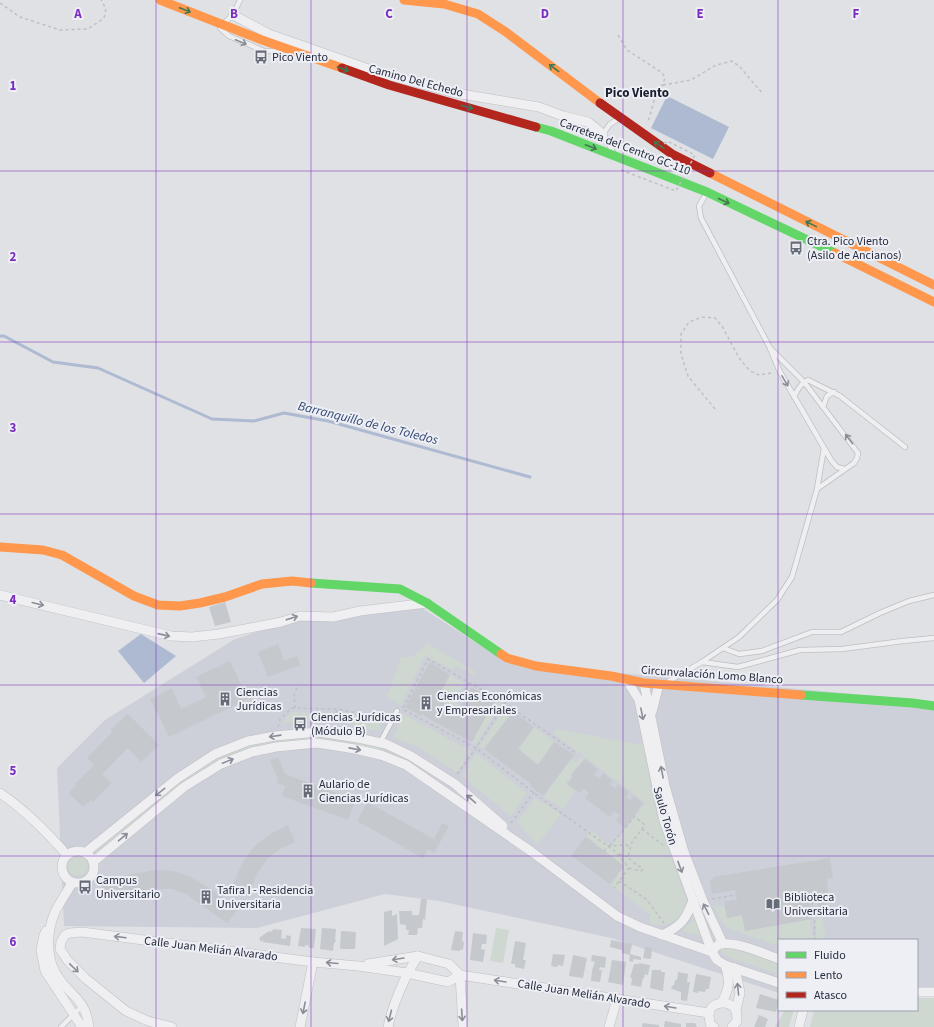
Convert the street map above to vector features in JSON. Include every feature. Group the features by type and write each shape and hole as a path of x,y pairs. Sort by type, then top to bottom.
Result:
{"main road":[{"path":"160,0 210,19"},
{"name":"Carretera del Centro GC-110","path":"404,0 445,2 478,14 506,32 661,147 782,210 934,285"},
{"name":"Carretera del Centro GC-110","path":"210,19 293,51 389,85 550,131 615,156 707,192 934,302"},
{"name":"Circunvalación Lomo Blanco","path":"0,547 43,550 62,555 134,596 158,605 180,606 200,603 225,597 262,584 292,581 400,589 427,603 507,658 522,663 644,683 913,703 934,706"}],"street":[{"name":"Camino Del Echedo","path":"233,15 269,34 377,72 455,93 539,107 563,116 588,122 603,134"},
{"path":"0,595 171,636 192,637 219,634 281,622 300,616 333,617 360,611 427,603"},
{"name":"Saulo Torón","path":"626,679 640,700 664,821 712,952"},
{"name":"Saulo Torón","path":"644,683 665,786 684,852 703,901 723,944"},
{"path":"651,715 661,684"},
{"path":"85,853 178,778 215,754 248,741 276,736 319,732 350,736 386,744 411,756 452,782 532,852"},
{"path":"93,862 184,787 221,764 252,752 276,746 317,743 355,749 382,755 406,765 532,852 617,916 640,927 712,952 718,960 725,965 778,983"},
{"path":"0,793 14,802 35,821 54,839 67,855"},
{"path":"76,851 85,853 93,862 94,872 89,880 80,884 72,883 66,878 62,871 62,862 67,855 76,851"},
{"path":"72,883 56,912 51,925 49,955 52,969 85,1010 89,1027"},
{"path":"662,935 676,928 684,920 693,900"},
{"path":"51,925 44,935 41,950 45,971 82,1027"},
{"name":"Calle Juan Melián Alvarado","path":"172,1027 148,1021 126,1011 85,978 68,961 60,949 60,942 65,935 82,932 313,962 358,966 407,973 448,982 460,975"},
{"path":"712,952 717,946 723,944 734,944 778,958"},
{"path":"388,1027 391,1012 407,973 418,956"},
{"name":"Calle Juan Melián Alvarado","path":"358,966 418,956 448,964 460,975 709,1014"},
{"path":"300,1027 313,962"},
{"path":"714,1027 710,1024 709,1014 713,1006 722,1002 728,992 729,981 725,965"},
{"path":"732,1027 737,1021 736,1010 740,993 735,968"},
{"path":"460,975 463,1027"},
{"path":"918,992 934,992"},
{"path":"609,1027 617,999"},
{"path":"722,1002 730,1004 736,1010"},
{"path":"799,1027 803,1011"}],"lane":[{"path":"223,25 233,15 240,0"},
{"path":"210,19 229,36 264,51 293,51"},
{"path":"615,156 603,134 610,124 620,118"},
{"path":"707,192 699,206 701,218 769,346 780,372 794,397 834,465 844,469"},
{"path":"769,346 804,382 858,453 854,463 817,489"},
{"path":"794,397 804,382 808,380 834,392 905,448"},
{"path":"823,407 827,396 834,392"},
{"path":"661,684 702,662 739,637 777,600 792,577 817,489 824,448"},
{"path":"723,648 739,654 762,651 812,632 841,632 909,601 934,595"},
{"path":"702,662 738,667 800,650 842,648 934,638"},
{"path":"380,743 396,713"},
{"path":"61,1027 82,1006"}],"path":[{"path":"0,3 20,17 60,30 88,29 95,25 104,18 106,9 101,0"},
{"path":"618,35 627,50 661,72 665,78 663,85 655,98 651,114 642,134"},
{"path":"663,85 691,80 716,65 732,62 739,66 763,94"},
{"path":"621,170 676,191 695,155 667,142 661,147"},
{"path":"715,409 688,376 681,354 681,334 689,322 702,317 715,318 722,326 739,358 750,370 759,375 780,372"},
{"path":"578,754 505,703 428,659 402,709 476,748 609,846 618,854 629,868 641,871 643,869 628,857 618,854"},
{"path":"459,701 469,682"},
{"path":"295,708 294,695 298,685"},
{"path":"452,782 505,703"},
{"path":"280,721 292,708 336,709 383,719 391,718 396,713"},
{"path":"336,709 350,736"},
{"path":"506,829 534,792"},
{"path":"604,852 634,817 645,825 632,842 628,857"},
{"path":"642,829 664,846"},
{"path":"609,846 630,846"},
{"path":"614,888 629,868"},
{"path":"619,881 646,899 666,924"},
{"path":"703,901 736,895"},
{"path":"812,902 815,925 815,939"}],"shaded area":[{"path":"414,603 508,663 934,701 934,997 918,997 918,939 778,939 778,993 611,938 439,901 385,894 257,928 64,926 57,768 105,720 235,639 300,618"},
{"path":"427,643 476,672 474,675 456,665 453,670 425,655 401,705 382,693 388,694 401,657 413,656"},
{"path":"450,675 464,684 454,702 461,706 458,711 437,699"},
{"path":"495,700 501,704 476,744 472,742"},
{"path":"505,707 513,711 484,749 480,746"},
{"path":"291,712 336,714 340,723 323,721 282,723"},
{"path":"341,714 379,722 381,732 345,723"},
{"path":"403,714 471,751 457,773 422,749 394,737 399,724 395,722"},
{"path":"534,727 554,742 538,765 519,749"},
{"path":"556,729 643,745 656,813 687,902 678,918 668,923 657,925 650,924 650,915 611,885 624,866 586,837 590,830 611,846 646,803 553,733"},
{"path":"324,736 375,745 379,747 378,752 278,744 277,739"},
{"path":"270,740 271,745 251,750 161,802 158,798 211,761 241,748"},
{"path":"476,753 527,793 511,816 463,777 462,775"},
{"path":"581,756 584,759 579,767 577,766 566,784 575,790 563,809 544,797 571,759 576,762"},
{"path":"535,798 561,814 538,844 517,822"},
{"path":"153,803 156,806 98,853 94,853 93,851"},
{"path":"78,856 85,859 88,866 85,873 78,876 71,873 68,866 71,859"},
{"path":"724,905 727,918 742,915 745,931 810,919 813,939 778,939 778,946 728,928 722,922 714,907"},
{"path":"694,915 704,937 682,931 691,922"},
{"path":"822,917 826,939 817,939 815,919"},
{"path":"496,928 509,930 503,963 490,961"},
{"path":"727,948 737,950 778,964 778,974 733,959 721,952 722,949"},
{"path":"918,998 934,998 934,1027 810,1027 814,1011 918,1011"},
{"path":"784,1011 794,1011 789,1027 775,1027"}],"water":[{"path":"667,96 729,127 713,159 651,128"},
{"path":"141,634 176,656 144,683 118,651"}],"building":[{"path":"225,602 231,622 215,626 209,607"},
{"path":"278,644 284,661 297,656 300,665 268,677 258,652"},
{"name":"Ciencias Jurídicas","path":"230,661 248,699 169,737 150,699 172,688 181,709 206,697 196,677"},
{"name":"Ciencias Económicas y Empresariales","path":"430,662 450,675 437,699 458,711 471,687 495,700 472,742 421,714 421,716 405,707"},
{"name":"Ciencias Económicas y Empresariales","path":"513,711 534,727 518,749 538,765 554,742 574,755 543,796 530,786 531,784 484,749"},
{"path":"128,714 159,745 141,762 128,748 102,774 111,783 93,802 91,800 83,807 69,793 76,785 75,784 94,765 87,758 112,732 110,730"},
{"name":"Aulario de Ciencias Jurídicas","path":"278,757 285,774 355,800 348,820 282,796 285,786 277,783 278,779 270,760"},
{"path":"585,759 598,769 594,775 600,779 603,773 613,781 610,784 615,789 618,784 629,792 626,797 630,800 634,796 643,803 625,828 616,821 620,815 614,811 610,817 585,798 589,793 584,788 580,793 567,784 573,776 571,775"},
{"path":"367,802 434,839 442,823 449,826 434,853 428,849 423,858 357,821"},
{"name":"Tafira I - Residencia Universitaria","path":"288,825 295,842 280,849 268,858 258,872 250,890 233,884 243,862 253,848 267,836"},
{"path":"586,837 624,866 610,884 571,856"},
{"path":"830,858 833,878 827,878 828,896 825,897 827,906 819,908 817,901 810,902 812,919 745,931 742,915 727,918 724,902 737,899 735,890 712,894 710,880 713,879 713,877"},
{"name":"Tafira I - Residencia Universitaria","path":"156,870 173,871 190,877 211,889 238,909 227,923 186,894 172,889 155,889 136,892 105,900 100,883 132,874"},
{"path":"421,899 427,899 425,920 423,919 422,928 418,928 417,935 408,935 409,930 406,930 406,925 400,924 399,911 412,911 412,915 419,915"},
{"path":"392,910 392,916 397,914 398,939 384,946 384,912"},
{"path":"301,928 316,929 314,948 309,948 309,946 305,945 305,947 298,946"},
{"path":"322,928 336,929 336,941 334,943 333,951 320,949"},
{"path":"273,929 282,930 281,938 286,939 286,935 291,936 290,946 263,942 263,940 261,942 259,938 269,931 272,932"},
{"path":"341,931 356,932 355,949 340,949"},
{"path":"455,931 463,932 463,950 461,949 460,951 451,950"},
{"path":"473,933 487,935 486,944 482,944 481,949 485,950 483,962 470,960"},
{"path":"611,940 632,944 630,954 641,957 641,960 633,959 633,962 629,961 630,955 622,953 622,950 610,947"},
{"path":"515,941 526,943 523,960 526,960 524,969 515,967 515,964 511,964"},
{"path":"645,947 652,948 651,959 643,958"},
{"path":"553,954 565,955 563,966 551,966"},
{"path":"573,955 587,958 583,978 569,976"},
{"path":"592,955 606,957 605,968 600,967 599,970 602,970 600,982 591,981 592,970 595,962 591,961"},
{"path":"612,960 626,962 623,985 608,982"},
{"path":"639,963 650,965 648,975 645,974 641,987 631,985 632,978 630,978 634,964"},
{"path":"652,970 661,970 661,972 665,972 663,991 650,988"},
{"path":"678,972 688,974 687,982 690,982 687,1001 681,1000 681,992 672,989 671,987 674,985 675,980 677,980"},
{"path":"696,974 711,977 709,989 706,989 705,992 693,992"},
{"path":"760,994 778,1000 776,1012 756,1008"},
{"path":"759,1015 768,1019 765,1027 754,1027"},
{"path":"665,1021 681,1024 681,1027 664,1027"},
{"path":"643,1023 659,1025 659,1027 642,1027"},
{"path":"686,1023 695,1023 697,1027 686,1027"}],"waterway":[{"name":"Barranquillo de los Toledos","path":"0,336 4,336 53,362 98,368 212,419 254,421 284,413 328,421 530,477"}],"traffic: fast":[{"path":"536,127 551,131 707,192 835,253"},
{"path":"311,583 400,589 427,603 501,654"},
{"path":"801,695 913,703 934,706"}],"traffic: slow":[{"path":"160,0 262,40 342,68"},
{"path":"404,0 444,4 478,14 506,32 600,103"},
{"path":"710,173 934,285"},
{"path":"835,253 934,302"},
{"path":"0,547 43,550 62,555 134,596 158,605 180,606 200,603 225,597 262,584 292,581 311,583"},
{"path":"501,654 507,658 536,666 611,676 644,683 801,695"}],"traffic: jam":[{"path":"342,68 389,85 536,127"},
{"path":"600,103 672,154 710,173"}],"place":[{"name":"Pico Viento","path":"261,57"},
{"name":"Ctra. Pico Viento (Asilo de Ancianos)","path":"796,248"},
{"name":"Ciencias Jurídicas","path":"225,699"},
{"name":"Ciencias Económicas y Empresariales","path":"426,703"},
{"name":"Ciencias Jurídicas (Módulo B)","path":"300,724"},
{"name":"Aulario de Ciencias Jurídicas","path":"308,791"},
{"name":"Campus Universitario","path":"85,887"},
{"name":"Tafira I - Residencia Universitaria","path":"206,897"},
{"name":"Biblioteca Universitaria","path":"773,904"}],"district":[{"name":"Pico Viento","path":"637,93"}]}
